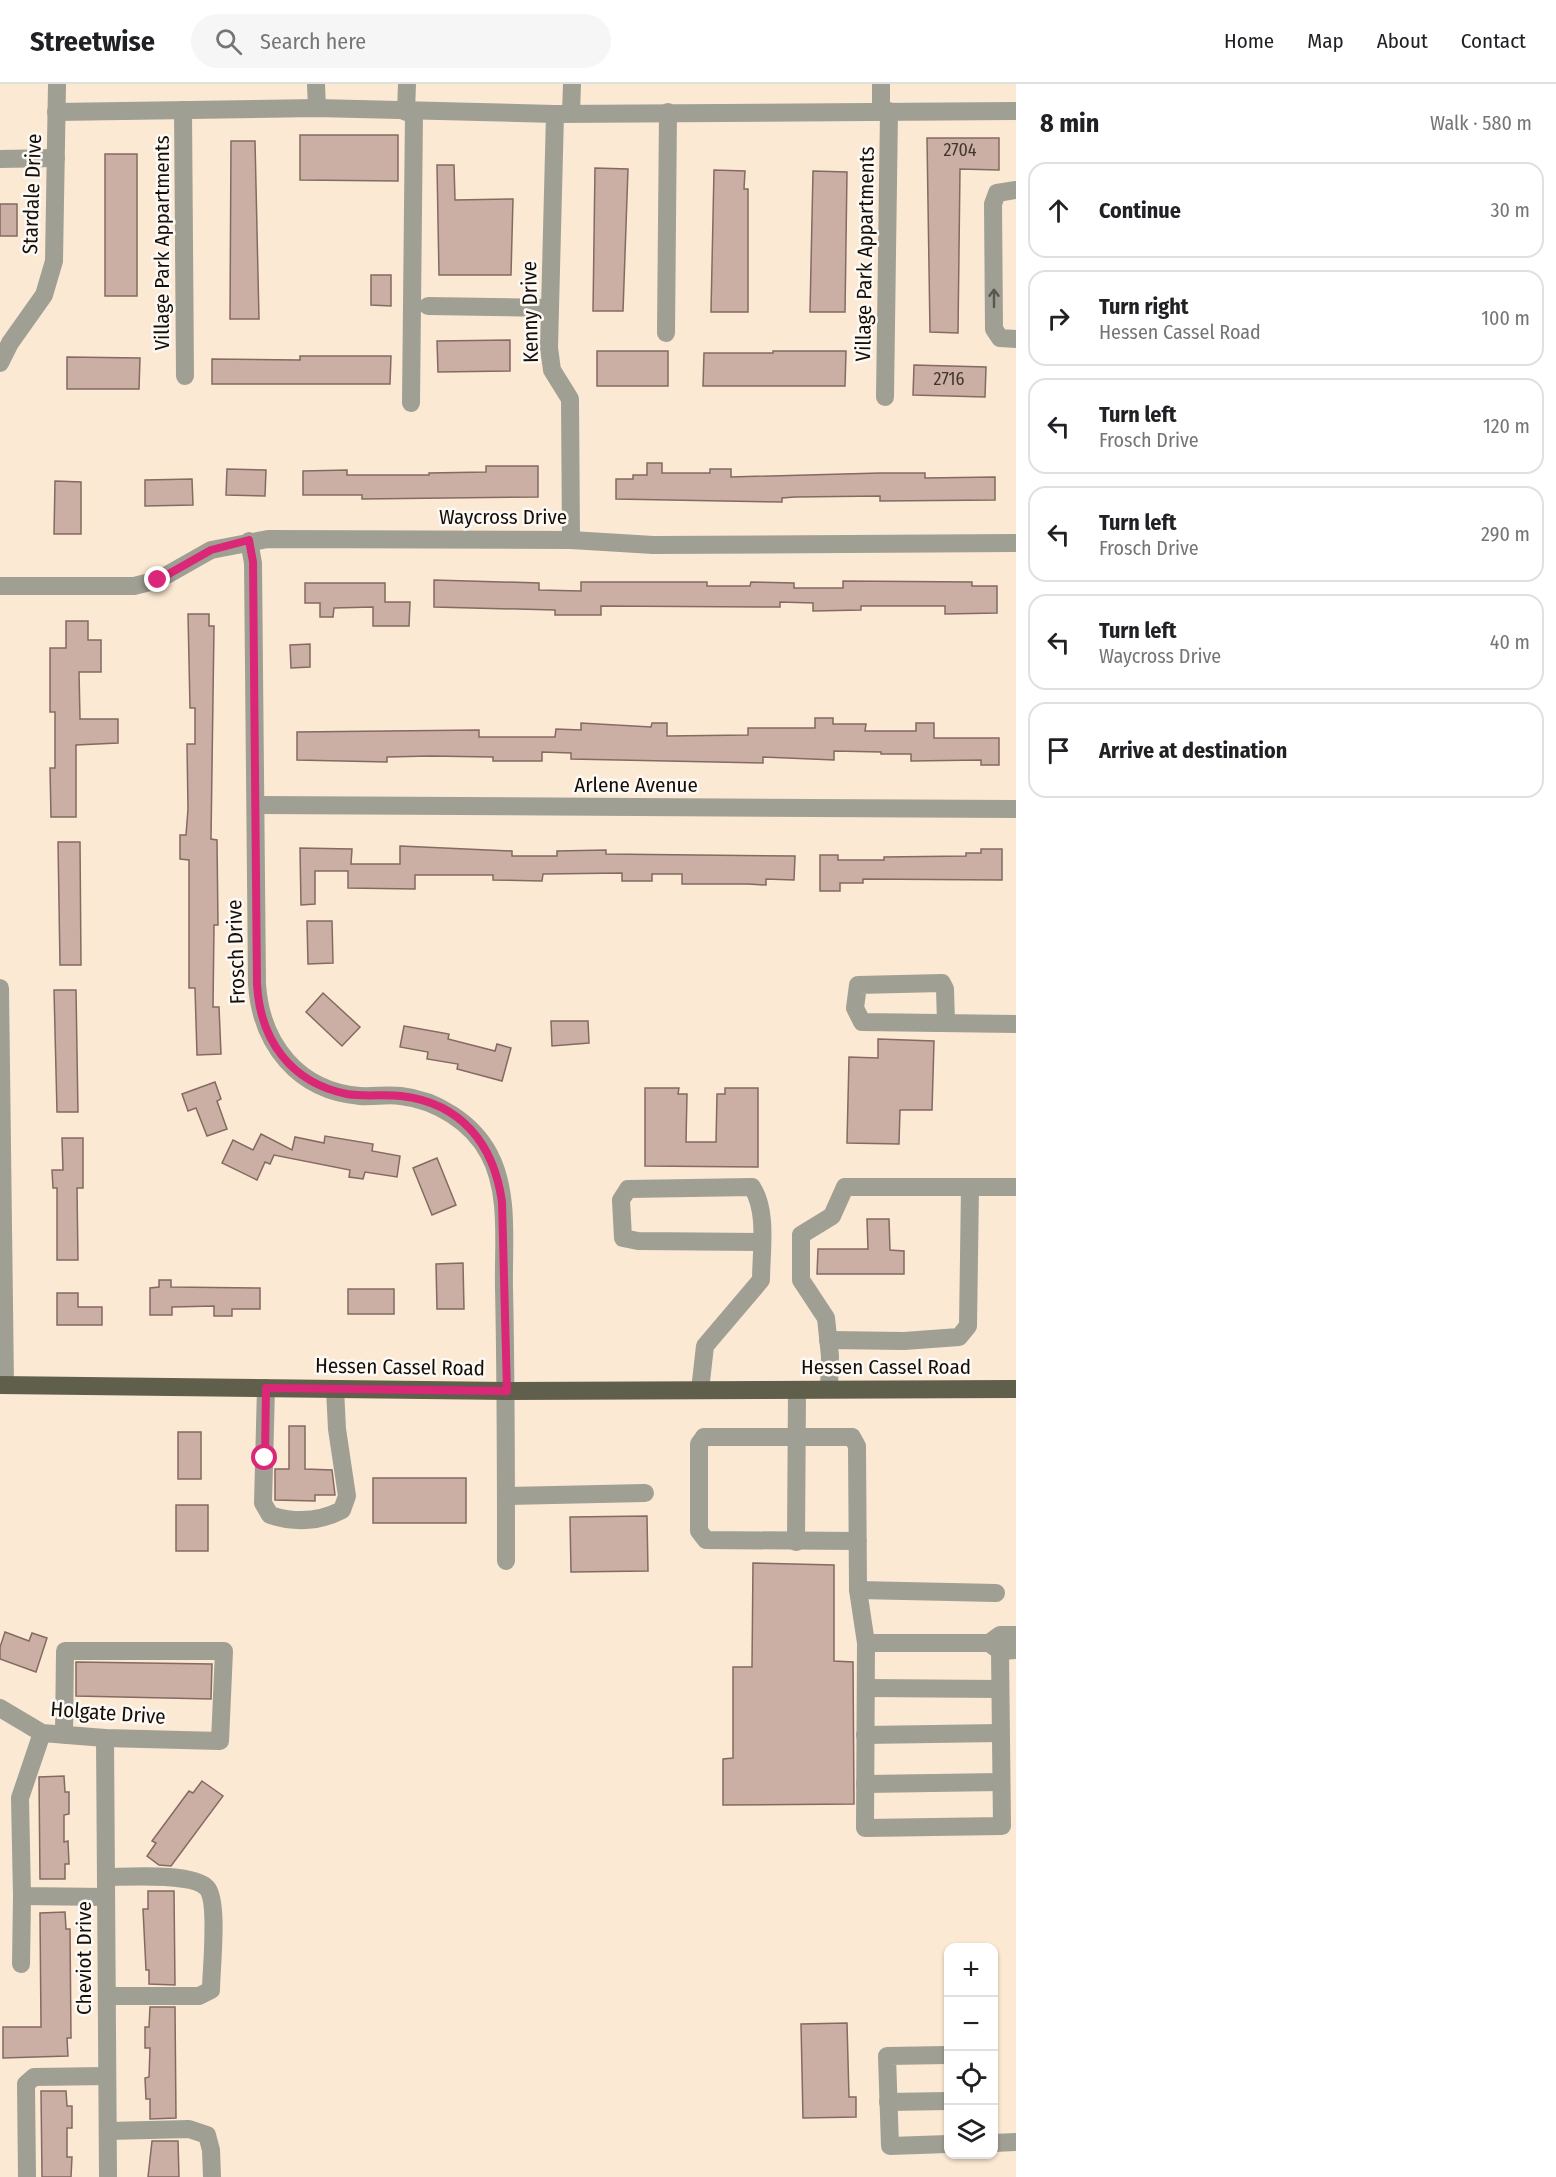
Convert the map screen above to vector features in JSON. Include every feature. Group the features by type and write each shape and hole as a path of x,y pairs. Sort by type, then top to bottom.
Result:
{"main road":[{"name":"Hessen Cassel Road","path":"2,1385 507,1391 1016,1389"}],"street":[{"name":"Stardale Drive","path":"0,363 10,343 36,308 50,278 55,243 57,84"},
{"path":"316,84 317,108"},
{"path":"407,84 410,112 411,403"},
{"path":"563,113 572,84"},
{"name":"Village Park Appartments","path":"881,84 885,111 885,397"},
{"path":"56,112 317,108 410,112 563,113 1016,111"},
{"name":"Village Park Appartments","path":"183,110 185,376"},
{"path":"666,333 668,112"},
{"name":"Kenny Drive","path":"563,113 550,308 549,359 557,379 570,399 571,540"},
{"path":"0,159 56,158"},
{"path":"1016,190 997,193 993,204 994,329 1000,338 1016,339"},
{"path":"428,306 550,308"},
{"name":"Waycross Drive","path":"0,586 134,586 168,575 211,550 249,540 571,540 653,545 1016,543"},
{"name":"Frosch Drive","path":"249,540 253,562 257,984 262,1019 269,1037 289,1066 317,1085 346,1094 400,1096 429,1102 457,1118 481,1141 494,1164 502,1202 507,1391 506,1561"},
{"name":"Arlene Avenue","path":"256,805 1016,809"},
{"path":"946,1023 945,989 942,983 858,985 855,1008 862,1022 1016,1024"},
{"path":"0,988 2,1385"},
{"path":"829,1389 825,1318 801,1280 801,1235 832,1216 845,1186 1016,1187"},
{"path":"700,1390 705,1346 761,1280 761,1242 760,1200 752,1187 628,1189 621,1200 623,1238 638,1241 761,1242"},
{"path":"828,1340 904,1341 959,1337 968,1326 970,1187"},
{"path":"266,1388 263,1503 270,1515 287,1520 324,1520 342,1510 347,1496 337,1429 335,1389"},
{"path":"796,1390 796,1542"},
{"path":"858,1541 706,1540 699,1531 699,1444 704,1437 796,1436 852,1437 857,1446 858,1541 858,1590 866,1643 865,1828 1002,1826 1000,1733 1002,1648 1000,1635 1016,1635"},
{"path":"506,1496 645,1493"},
{"path":"858,1590 996,1593"},
{"path":"866,1643 1002,1648"},
{"name":"Holgate Drive","path":"0,1708 42,1733 64,1735 105,1738 220,1741 224,1651 64,1652 64,1735"},
{"path":"866,1688 1000,1689"},
{"path":"21,1964 20,1798 42,1733"},
{"path":"865,1735 1000,1733"},
{"name":"Cheviot Drive","path":"105,1738 108,2177"},
{"path":"865,1784 1001,1782"},
{"path":"106,1877 193,1881 207,1888 213,1902 211,1990 199,1996 107,1996"},
{"path":"22,1896 106,1897"},
{"path":"944,2055 887,2056 890,2146 944,2145"},
{"path":"27,2177 26,2084 34,2077 107,2076"},
{"path":"888,2102 944,2101"},
{"path":"108,2131 189,2128 207,2135 211,2150 212,2177"},
{"path":"998,2143 1016,2142"}],"building":[{"path":"300,135 398,135 398,181 300,180"},
{"path":"927,138 999,138 999,170 960,169 958,333 930,332"},
{"path":"231,141 255,141 259,319 230,319"},
{"path":"105,154 137,154 137,296 105,296"},
{"path":"437,165 454,165 455,200 513,199 511,275 439,275"},
{"path":"595,168 628,169 623,311 593,311"},
{"path":"714,170 745,171 744,189 748,189 748,312 711,312"},
{"path":"813,171 847,172 845,312 810,312"},
{"path":"0,204 17,204 17,236 0,236"},
{"path":"371,275 391,275 391,306 371,305"},
{"path":"510,340 510,371 438,372 437,341"},
{"path":"597,351 668,351 668,386 597,386"},
{"path":"773,351 846,351 845,386 703,386 704,353 773,353"},
{"path":"300,356 391,356 390,384 212,384 212,359 300,360"},
{"path":"67,357 140,358 139,389 67,389"},
{"path":"914,365 986,367 985,397 913,395"},
{"path":"647,463 662,463 662,473 710,473 710,469 731,469 731,477 925,473 925,478 995,477 995,500 880,501 880,496 795,497 782,498 782,502 616,499 616,479 633,479 633,475 647,475"},
{"path":"486,466 538,466 538,497 362,499 362,495 303,495 303,471 347,470 347,475 429,475 429,473 486,472"},
{"path":"227,469 266,470 265,496 226,495"},
{"path":"192,479 193,505 145,506 145,480"},
{"path":"55,481 81,482 81,534 54,534"},
{"path":"434,580 539,583 539,590 581,591 581,582 707,582 707,586 750,586 751,582 794,583 794,588 843,588 843,581 972,582 972,586 997,586 997,613 945,614 945,606 861,606 861,610 813,611 813,603 780,602 780,607 601,606 601,615 555,615 555,610 434,607"},
{"path":"305,583 385,583 385,602 410,602 409,626 373,626 373,607 334,608 333,617 320,617 320,603 305,603"},
{"path":"188,614 209,614 209,626 214,626 211,839 217,840 218,925 214,925 213,1007 219,1007 221,1054 197,1055 195,988 189,988 189,860 180,859 180,835 186,835 188,809 187,744 195,744 195,708 190,708"},
{"path":"66,621 88,621 88,640 101,640 101,672 79,672 80,719 118,719 118,743 76,745 76,817 51,817 50,768 55,768 55,712 50,712 50,648 66,648"},
{"path":"310,644 310,667 291,668 290,645"},
{"path":"815,718 833,718 833,724 866,724 865,731 916,731 916,723 934,723 934,738 999,738 999,765 981,765 981,760 911,761 911,754 834,751 834,760 763,757 763,763 571,759 571,753 542,752 542,761 493,761 493,757 430,756 387,757 387,762 297,760 297,732 479,730 479,737 555,737 556,729 581,730 581,723 651,727 652,723 667,723 667,736 748,735 748,728 815,728"},
{"path":"58,842 80,842 81,965 60,965"},
{"path":"400,846 512,851 512,856 557,856 557,851 606,850 606,854 795,856 794,880 766,879 766,885 682,884 682,874 652,874 652,881 622,881 622,873 543,874 542,881 493,880 493,875 415,875 415,889 348,888 348,871 315,871 315,904 301,905 300,848 352,849 351,864 400,864"},
{"path":"981,849 1002,849 1002,880 863,879 863,883 840,883 840,891 820,891 820,855 838,855 838,860 884,860 884,857 966,856 966,853 981,853"},
{"path":"307,921 332,921 333,963 308,964"},
{"path":"54,990 76,990 78,1112 57,1112"},
{"path":"323,993 360,1027 342,1046 306,1012"},
{"path":"551,1021 588,1021 589,1043 552,1046"},
{"path":"404,1026 449,1034 448,1039 495,1051 497,1044 511,1048 502,1081 457,1069 458,1064 427,1059 428,1052 400,1047"},
{"path":"878,1039 934,1041 932,1110 900,1110 899,1144 847,1143 849,1057 878,1058"},
{"path":"215,1082 221,1099 217,1101 227,1129 207,1136 196,1108 188,1111 182,1094"},
{"path":"645,1088 679,1088 678,1094 687,1094 686,1142 716,1142 717,1094 725,1094 725,1088 758,1088 758,1167 645,1166"},
{"path":"261,1134 292,1150 295,1137 324,1143 325,1136 373,1144 372,1151 400,1156 397,1177 365,1172 363,1179 349,1177 350,1170 274,1155 270,1164 265,1162 257,1180 222,1163 233,1140 253,1150"},
{"path":"62,1138 83,1138 83,1188 77,1188 78,1260 57,1260 57,1188 53,1188 52,1170 63,1170"},
{"path":"437,1158 456,1205 432,1215 413,1168"},
{"path":"867,1219 889,1219 890,1250 904,1251 904,1274 817,1274 818,1249 868,1249"},
{"path":"463,1263 464,1309 437,1309 436,1264"},
{"path":"159,1280 171,1280 171,1287 260,1288 260,1309 232,1309 232,1316 214,1316 214,1306 172,1307 172,1315 150,1315 150,1288 159,1287"},
{"path":"348,1289 394,1289 394,1314 348,1314"},
{"path":"57,1293 78,1293 78,1307 102,1307 102,1325 57,1325"},
{"path":"289,1426 305,1426 305,1469 332,1470 335,1495 315,1495 315,1501 275,1500 275,1469 289,1469"},
{"path":"178,1432 201,1432 201,1479 178,1479"},
{"path":"373,1478 466,1478 466,1523 373,1523"},
{"path":"176,1505 208,1505 208,1551 176,1551"},
{"path":"647,1516 648,1571 571,1572 570,1517"},
{"path":"753,1563 834,1565 834,1661 853,1662 854,1804 723,1805 723,1759 733,1758 733,1667 752,1667"},
{"path":"5,1632 29,1641 32,1633 47,1638 36,1672 0,1659 0,1647"},
{"path":"76,1662 212,1664 211,1699 76,1696"},
{"path":"64,1776 65,1792 69,1792 69,1814 64,1815 64,1842 68,1841 69,1864 65,1864 65,1879 40,1879 39,1777"},
{"path":"202,1781 223,1796 171,1866 159,1865 147,1856 156,1843 152,1841 189,1791 193,1793"},
{"path":"148,1891 174,1891 175,1985 149,1984 149,1970 146,1970 143,1909 148,1909"},
{"path":"65,1912 66,1929 70,1929 71,2038 67,2038 68,2056 3,2058 3,2027 41,2027 40,1913"},
{"path":"150,2007 175,2007 176,2118 150,2119 150,2099 146,2099 145,2078 149,2077 150,2048 145,2048 145,2027 149,2027"},
{"path":"847,2023 849,2097 856,2097 856,2117 803,2118 801,2024"},
{"path":"41,2091 66,2091 67,2106 72,2106 72,2128 67,2128 67,2157 72,2157 71,2177 42,2177"},
{"path":"152,2141 178,2141 179,2177 148,2177"}],"route":[{"path":"158,580 211,550 249,540 253,562 257,984 262,1019 277,1052 301,1076 317,1085 346,1094 400,1096 429,1102 457,1118 471,1130 489,1152 499,1181 502,1202 507,1391 266,1388 265,1458"}]}
